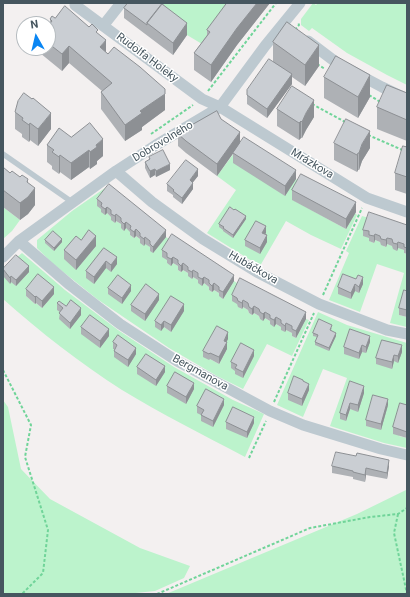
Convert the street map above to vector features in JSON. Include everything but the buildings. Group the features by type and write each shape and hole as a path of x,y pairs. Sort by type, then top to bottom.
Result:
{"street":[{"path":"104,26 121,3"},
{"name":"Dobrovolného","path":"3,256 19,241 116,171 156,145 220,108 300,3"},
{"name":"Rudolfa Holeky","path":"75,5 202,99 220,108"},
{"path":"284,23 337,63 407,99"},
{"name":"Mrázkova","path":"220,108 367,198 407,212"},
{"name":"Hubáčkova","path":"116,171 152,202 203,239 257,272 319,304 387,330 407,334"},
{"name":"Bergmanova","path":"19,241 70,285 120,324 177,361 270,411 302,425 381,449 407,455"}],"lane":[{"path":"3,154 72,202"}],"path":[{"path":"308,102 352,126"},
{"path":"365,133 407,152"},
{"path":"249,458 367,198"},
{"path":"3,370 30,425 25,457 48,530 43,573 22,594"},
{"path":"156,594 310,528 370,517 398,514 407,508"},
{"path":"398,514 394,533 407,594"}],"green space":[{"path":"164,3 240,3 207,47 187,35 158,11"},
{"path":"313,3 316,5 318,3 407,3 407,85 347,53 312,28 309,31 301,25 301,19"},
{"path":"240,145 285,195 296,179 301,183 293,200 346,229 355,213 357,215 341,249 286,221 260,266 207,233 236,190 217,176"},
{"path":"105,188 109,191 107,213 115,223 116,221 121,224 124,230 126,228 131,232 130,235 134,238 136,236 150,247 166,237 172,241 167,263 171,265 173,263 178,266 178,270 181,272 183,270 188,273 192,279 193,277 202,285 204,283 209,287 209,290 212,292 214,290 219,293 223,299 234,281 240,285 237,304 241,309 243,307 252,315 254,313 259,316 260,319 263,320 265,318 274,326 276,324 281,327 281,330 286,330 292,333 292,336 296,338 306,319 309,320 292,356 267,344 243,389 217,376 169,348 97,299 52,263 37,248 37,240 72,211","holes":["171,303 171,332 164,327","217,333 227,349 219,364 210,359"]},
{"path":"3,207 20,220 12,231 3,239"},
{"path":"362,216 369,218 370,241 374,243 375,240 380,242 385,247 387,244 404,250 404,253 407,254 407,297 399,315 407,317 407,327 390,323 404,273 377,264 360,312 329,300 349,253 346,251"},
{"path":"22,253 65,290 118,330 174,367 233,400 264,414 245,457 137,399 106,380 61,347 3,299 3,269","holes":["54,294 42,308 36,303 35,304 26,296"]},
{"path":"318,312 347,325 407,343 407,411 399,436 407,438 407,448 384,443 330,426 347,378 323,369 303,417 277,405","holes":["350,388 358,411 350,409 346,421"]},
{"path":"3,400 8,407 21,469 50,499 140,548 190,566 184,578 155,591 126,594 3,594"},
{"path":"407,487 407,594 166,594 357,514 406,490"}]}
